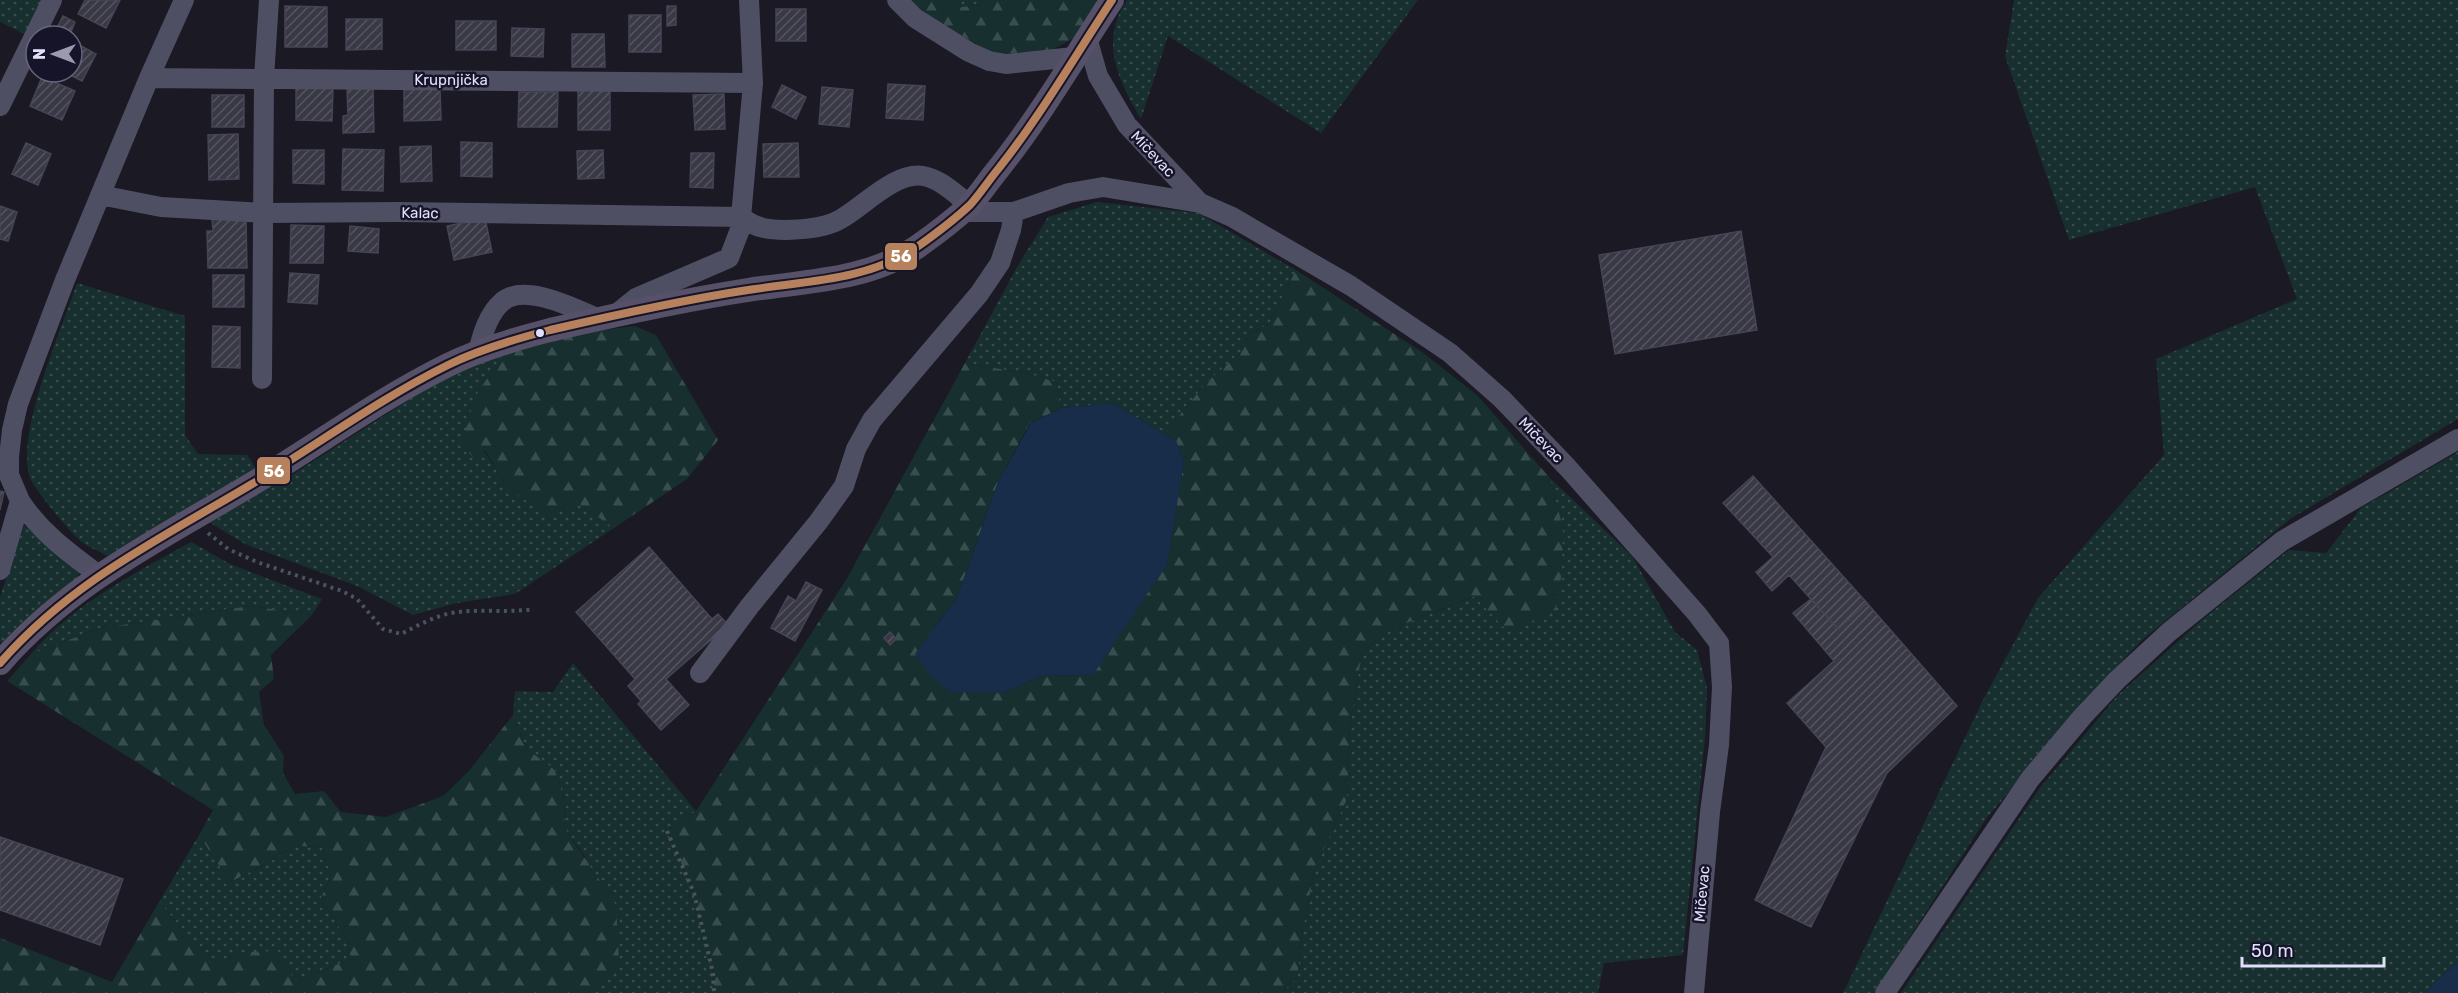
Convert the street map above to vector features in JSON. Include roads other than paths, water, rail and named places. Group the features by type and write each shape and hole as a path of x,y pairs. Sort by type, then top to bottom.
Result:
{"main road":[{"path":"0,663 25,635 74,592 152,540 253,484 408,386 478,352 545,331 606,318 749,290 818,283 860,272 915,248 965,208 1018,143 1112,0"}],"street":[{"path":"0,106 52,0"},
{"path":"100,576 57,544 35,523 20,501 9,475 12,430 18,404 65,280 184,0"},
{"path":"262,379 265,213 264,78 269,0"},
{"path":"478,352 491,314 503,300 515,296 557,301 606,318 636,298 729,258 742,218 753,83 749,0"},
{"path":"897,0 915,18 969,52 989,61 1006,64 1080,47"},
{"name":"Mičevac","path":"1080,47 1126,125 1200,203 1232,217 1351,286 1450,353 1502,399 1568,468 1697,614 1719,643 1722,687 1719,745 1710,812 1695,988"},
{"name":"Krupnjička","path":"149,78 753,83"},
{"name":"Kalac","path":"100,195 161,207 265,213 399,212 742,218 757,226 775,230 806,228 837,222 896,181 921,175 936,180 965,208"},
{"path":"965,208 1014,212 1069,193 1103,187 1200,203"},
{"path":"700,673 838,495 844,486 856,449 872,420 979,294 1000,263 1011,230 1014,212"},
{"path":"1885,993 2030,779 2117,680 2169,632 2282,541 2458,439"},
{"path":"1,562 20,501"}],"water":[{"path":"1113,403 1176,441 1184,462 1167,564 1093,675 1042,676 1002,693 951,692 930,675 915,654 957,598 998,482 1031,423 1062,408"},
{"path":"2458,961 2458,993 2424,993"}]}
